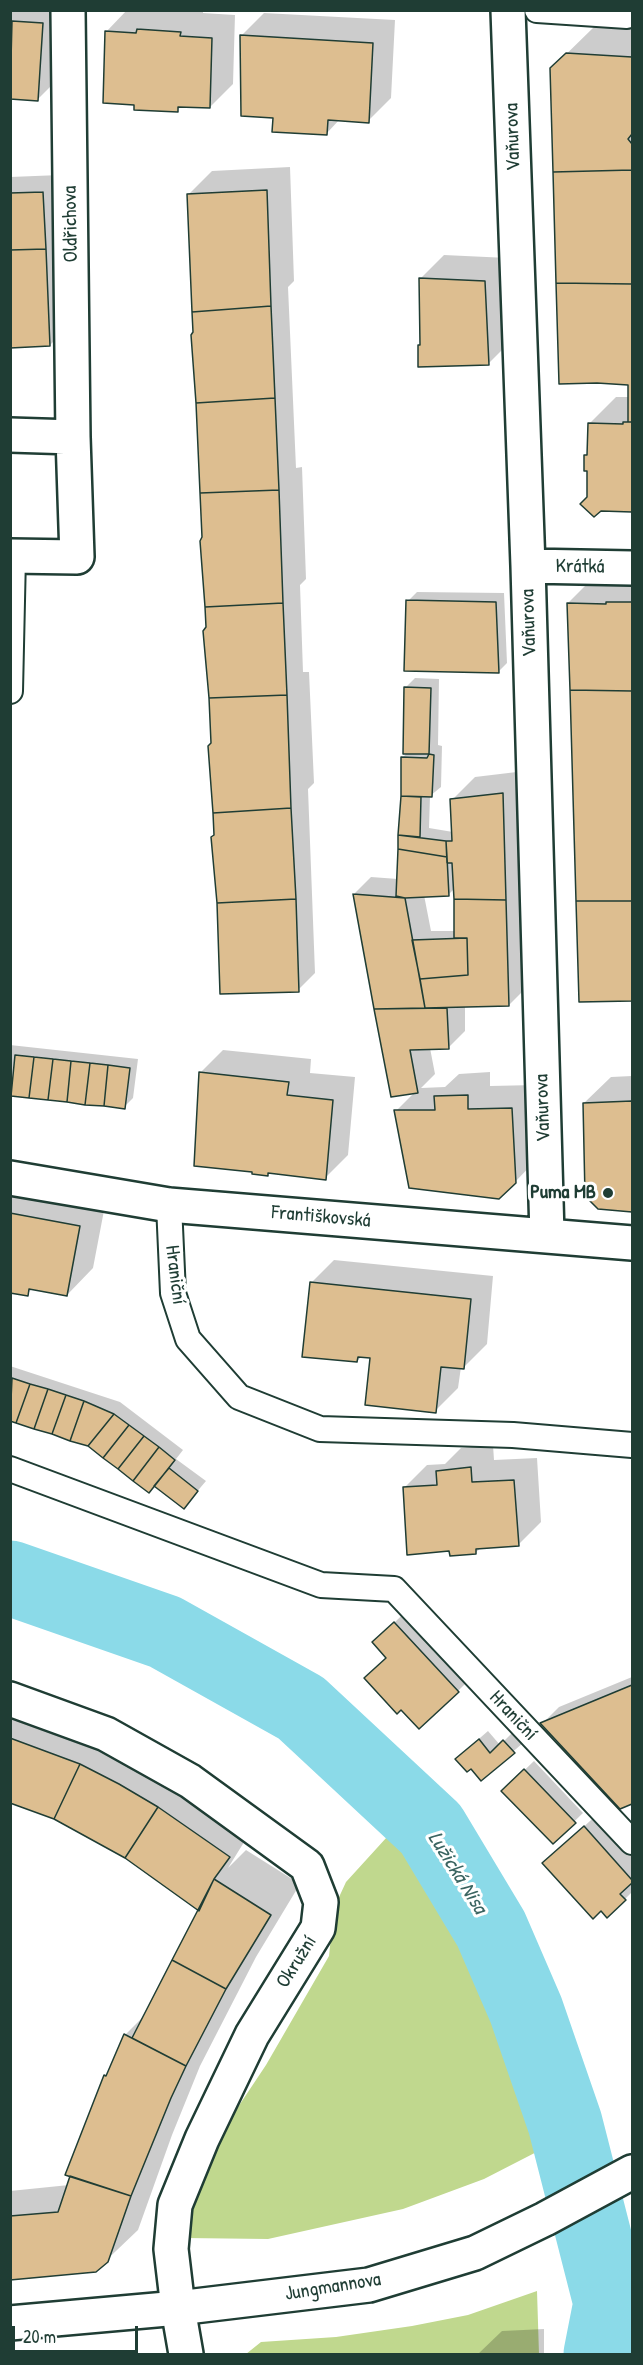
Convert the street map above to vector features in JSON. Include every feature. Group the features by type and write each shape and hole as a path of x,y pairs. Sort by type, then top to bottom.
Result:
{"street":[{"name":"Oldřichova","path":"12,556 77,557 73,437 68,10"},
{"name":"Vaňurova","path":"508,10 528,566 547,1235"},
{"path":"10,435 73,437"},
{"name":"Krátká","path":"528,566 633,568"},
{"name":"Františkovská","path":"10,1178 169,1205 633,1243"},
{"name":"Okružní","path":"10,1700 106,1734 190,1781 307,1866 321,1902 318,1928 252,2035 202,2139 175,2205 171,2249 186,2355"},
{"name":"Jungmannova","path":"10,2323 178,2308 369,2285 475,2253 633,2172"}],"lane":[{"path":"537,10 627,16"},
{"path":"10,691 12,556"},
{"name":"Hraniční","path":"169,1205 173,1293 188,1339 239,1396 320,1429 513,1435 633,1445"},
{"name":"Hraniční","path":"10,1469 321,1585 394,1589 633,1842"}],"green space":[{"path":"397,1826 472,1929 527,2037 556,2142 484,2179 403,2209 268,2239 185,2238 200,2164 266,2065 329,1956 334,1908 346,1882"},
{"path":"537,2291 539,2354 246,2354 261,2342 336,2337 468,2315"}],"building":[{"path":"12,21 43,23 38,101 10,99"},
{"path":"137,29 181,32 180,36 212,38 210,108 178,107 178,112 134,110 134,105 103,103 105,31 136,33"},
{"path":"240,35 373,43 369,123 328,120 327,135 272,132 273,118 241,116"},
{"path":"566,53 632,57 632,134 628,139 632,144 632,170 553,172 550,68"},
{"path":"632,170 632,284 556,283 553,172"},
{"path":"267,190 271,306 192,312 187,194"},
{"path":"43,192 46,249 10,250 10,193"},
{"path":"46,249 50,346 10,348 10,250"},
{"path":"419,278 485,281 489,365 418,367"},
{"path":"556,283 632,284 632,422 628,422 628,385 559,384"},
{"path":"271,306 275,398 196,403 191,335 193,332 192,312"},
{"path":"275,398 279,490 200,493 196,403"},
{"path":"623,422 632,422 632,512 601,511 594,517 580,504 587,497 587,471 584,471 584,455 587,455 588,423 623,424"},
{"path":"279,490 283,603 205,607 200,541 202,537 200,493"},
{"path":"406,600 496,602 499,673 404,671"},
{"path":"606,602 632,602 632,691 570,690 567,603 606,604"},
{"path":"283,603 287,695 209,698 203,631 206,627 205,607"},
{"path":"404,687 431,688 429,754 403,754"},
{"path":"570,690 632,691 632,901 576,901"},
{"path":"287,695 291,808 213,813 208,746 211,743 209,698"},
{"path":"429,754 434,755 432,797 401,796 401,757 427,758"},
{"path":"503,793 506,900 454,899 452,863 447,863 446,841 452,841 450,799"},
{"path":"401,796 421,797 420,837 398,835"},
{"path":"291,808 296,899 217,903 211,837 214,835 213,813"},
{"path":"398,835 446,841 447,857 398,849"},
{"path":"398,849 447,857 449,896 405,898 396,896"},
{"path":"353,894 405,898 425,1008 374,1009"},
{"path":"296,899 299,992 220,994 217,903"},
{"path":"454,899 506,900 509,1006 425,1008 420,979 468,975 467,938 454,938"},
{"path":"576,901 632,901 632,1001 579,1002"},
{"path":"467,938 468,975 420,979 412,940"},
{"path":"447,1008 449,1049 410,1050 418,1093 391,1097 374,1009"},
{"path":"15,1055 34,1057 29,1098 11,1096"},
{"path":"34,1057 53,1059 48,1100 29,1098"},
{"path":"53,1059 71,1061 67,1102 48,1100"},
{"path":"71,1061 90,1063 85,1105 67,1102"},
{"path":"90,1063 108,1065 104,1106 85,1105"},
{"path":"108,1065 130,1068 125,1109 104,1106"},
{"path":"199,1072 289,1082 287,1095 333,1100 326,1180 268,1173 268,1176 252,1174 252,1172 194,1166"},
{"path":"468,1095 468,1109 512,1108 516,1183 499,1199 409,1188 394,1110 435,1110 434,1096"},
{"path":"632,1101 632,1212 598,1209 585,1196 583,1103"},
{"path":"10,1213 80,1226 67,1296 29,1289 28,1296 10,1293"},
{"path":"310,1282 471,1299 464,1369 441,1367 436,1413 365,1405 370,1358 358,1357 357,1362 302,1357"},
{"path":"12,1378 30,1384 16,1423 10,1421"},
{"path":"30,1384 48,1389 34,1429 16,1423"},
{"path":"48,1389 66,1395 52,1434 34,1429"},
{"path":"66,1395 84,1401 70,1441 52,1434"},
{"path":"84,1401 114,1414 88,1446 70,1441"},
{"path":"114,1414 129,1425 103,1458 88,1446"},
{"path":"129,1425 144,1436 118,1469 103,1458"},
{"path":"144,1436 159,1447 133,1481 118,1469"},
{"path":"159,1447 175,1460 149,1493 133,1481"},
{"path":"471,1467 472,1482 514,1480 519,1546 476,1549 476,1554 450,1556 449,1551 407,1555 403,1487 437,1485 436,1471"},
{"path":"169,1468 198,1491 184,1509 154,1486"},
{"path":"394,1622 459,1692 419,1729 401,1710 397,1714 364,1678 386,1658 372,1642"},
{"path":"632,1685 632,1804 620,1809 540,1723"},
{"path":"10,1738 80,1764 54,1819 10,1803"},
{"path":"479,1739 490,1753 503,1740 515,1753 481,1781 471,1769 467,1772 455,1759"},
{"path":"80,1764 158,1807 125,1858 54,1819"},
{"path":"524,1769 576,1823 553,1844 501,1791"},
{"path":"158,1807 230,1857 214,1879 199,1911 125,1858"},
{"path":"584,1826 632,1880 632,1883 620,1894 626,1900 607,1918 601,1911 593,1919 542,1863"},
{"path":"214,1879 271,1915 226,1989 172,1960"},
{"path":"172,1960 226,1989 186,2066 132,2038"},
{"path":"124,2034 186,2066 131,2196 65,2175 104,2075 106,2076"},
{"path":"70,2176 131,2196 108,2262 96,2272 10,2280 10,2216 58,2212"}],"waterway":[{"name":"Lužická Nisa","path":"10,1578 165,1632 301,1708 431,1829 491,1929 526,2010 565,2123 611,2303 601,2354"}],"place":[{"name":"Puma MB","path":"608,1193"}]}
